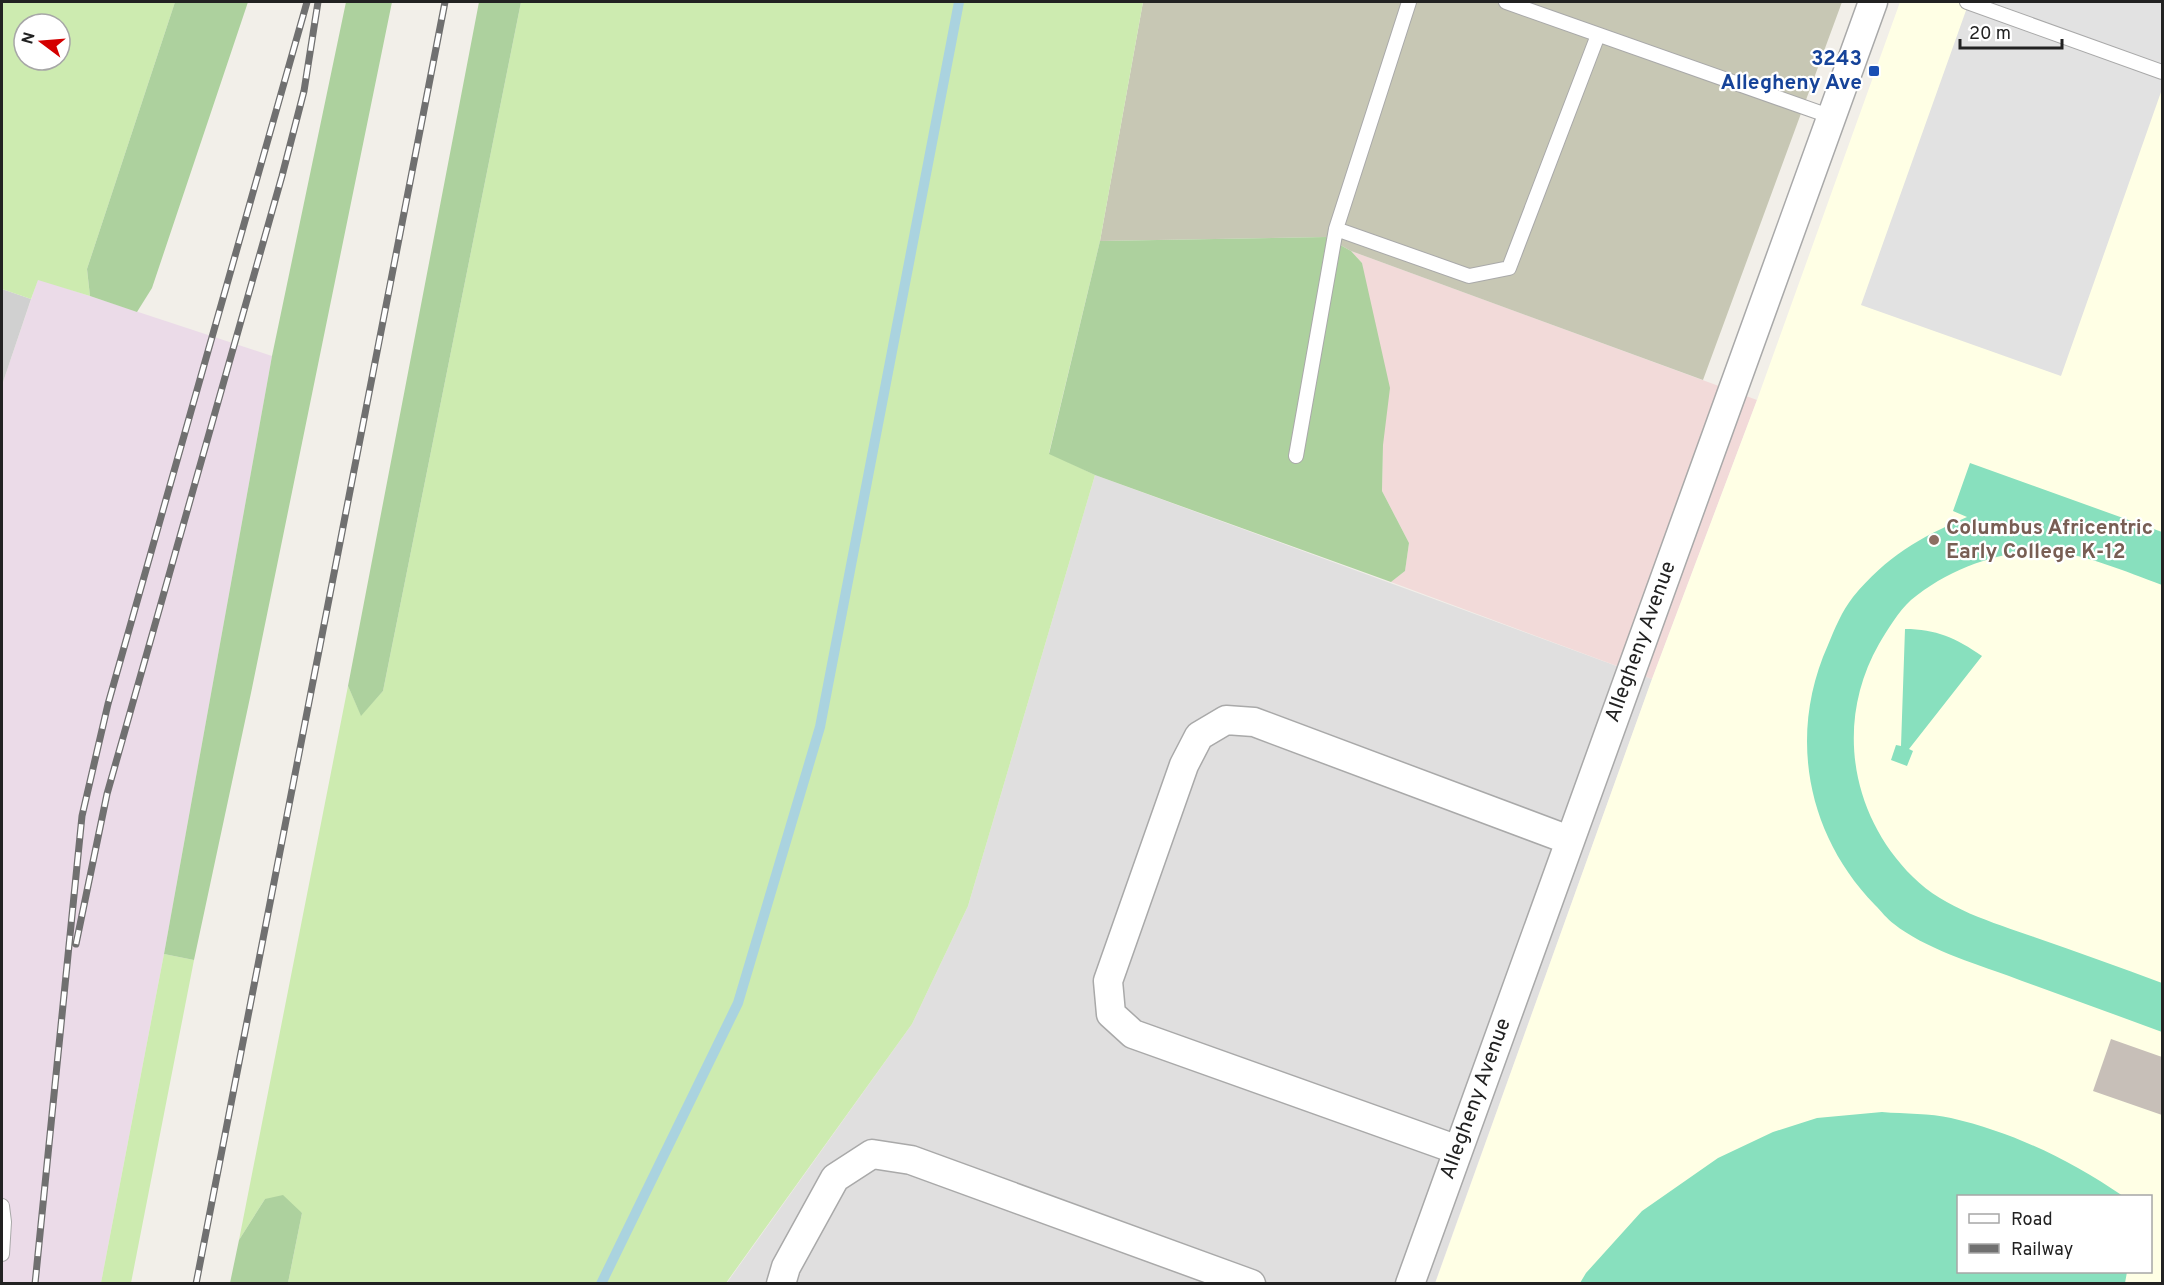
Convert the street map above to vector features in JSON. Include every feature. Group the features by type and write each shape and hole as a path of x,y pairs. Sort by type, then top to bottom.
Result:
{"street":[{"name":"Allegheny Avenue","path":"1410,1284 1873,2"},
{"path":"1458,1150 1133,1034 1111,1014 1108,981 1184,765 1199,736 1226,720 1254,722 1569,840"},
{"path":"781,1284 786,1268 835,1178 872,1154 911,1160 1251,1284"}],"lane":[{"path":"1296,456 1335,229 1409,2"},
{"path":"1506,2 1832,117"},
{"path":"1967,2 2163,72"},
{"path":"1335,229 1469,276 1509,268 1598,34"},
{"path":"2,1206 4,1222 2,1254"}],"shaded area":[{"path":"1143,2 1842,2 1703,380 1351,251 1326,237 1100,241"},
{"name":"Columbus Africentric Early College K-12","path":"1900,2 2162,2 2162,1283 1435,1284 1652,679 1757,400"},
{"path":"1969,2 2162,2 2162,92 2061,376 1861,305"},
{"path":"1351,251 1757,400 1652,679 1391,582 1405,571 1409,543 1382,491 1383,445 1362,263"},
{"path":"38,279 272,356 164,954 101,1283 2,1284 2,385"},
{"path":"2,289 31,299 2,385"},
{"path":"1095,475 1652,679 1435,1283 726,1284 912,1024 968,906"}],"green space":[{"path":"2,2 175,2 87,269 90,296 38,280 31,299 2,289"},
{"path":"175,2 248,2 152,288 137,312 90,296 87,269"},
{"path":"346,2 392,2 194,960 164,954 272,356"},
{"path":"479,2 521,2 383,691 361,716 348,686"},
{"path":"521,2 1143,2 1100,241 1049,453 1095,475 968,906 912,1024 726,1283 288,1283 302,1213 265,1199 239,1240 348,686 361,715 383,691"},
{"path":"1326,237 1351,251 1362,263 1390,388 1383,445 1382,491 1409,543 1405,571 1391,582 1095,475 1049,454 1100,241"},
{"path":"1970,463 2162,532 2162,585 2115,567 2080,557 2046,551 2031,551 1999,556 1968,566 1924,590 1906,605 1894,621 1879,644 1865,674 1857,704 1854,735 1856,766 1863,796 1875,825 1892,852 1913,877 1940,898 1986,920 2162,983 2162,1032 1965,960 1934,948 1906,933 1886,917 1852,877 1833,847 1819,815 1811,782 1807,748 1809,713 1816,679 1833,632 1849,602 1878,570 1919,541 1967,517 1953,511"},
{"path":"1905,629 1916,629 1945,636 1982,656 1909,749 1913,751 1907,766 1891,760 1896,745 1901,746"},
{"path":"164,954 194,960 131,1283 101,1283"},
{"path":"1882,1112 1943,1116 1997,1131 2062,1159 2121,1195 1957,1195 1957,1273 2127,1273 2125,1283 1580,1283 1586,1273 1642,1211 1718,1158 1773,1132 1817,1118"},
{"path":"283,1195 302,1213 288,1283 230,1283 239,1240 265,1199"}],"building":[{"path":"2111,1039 2162,1057 2162,1115 2093,1091"}],"waterway":[{"path":"601,1284 738,1003 820,727 959,2"}],"railway":[{"path":"35,1284 82,816 108,704 307,2"},
{"path":"76,944 107,794 304,91 318,2"},
{"path":"196,1284 445,2"}],"place":[{"name":"3243 Allegheny Ave","path":"1874,71"},
{"name":"Columbus Africentric Early College K-12","path":"1934,540"}]}
